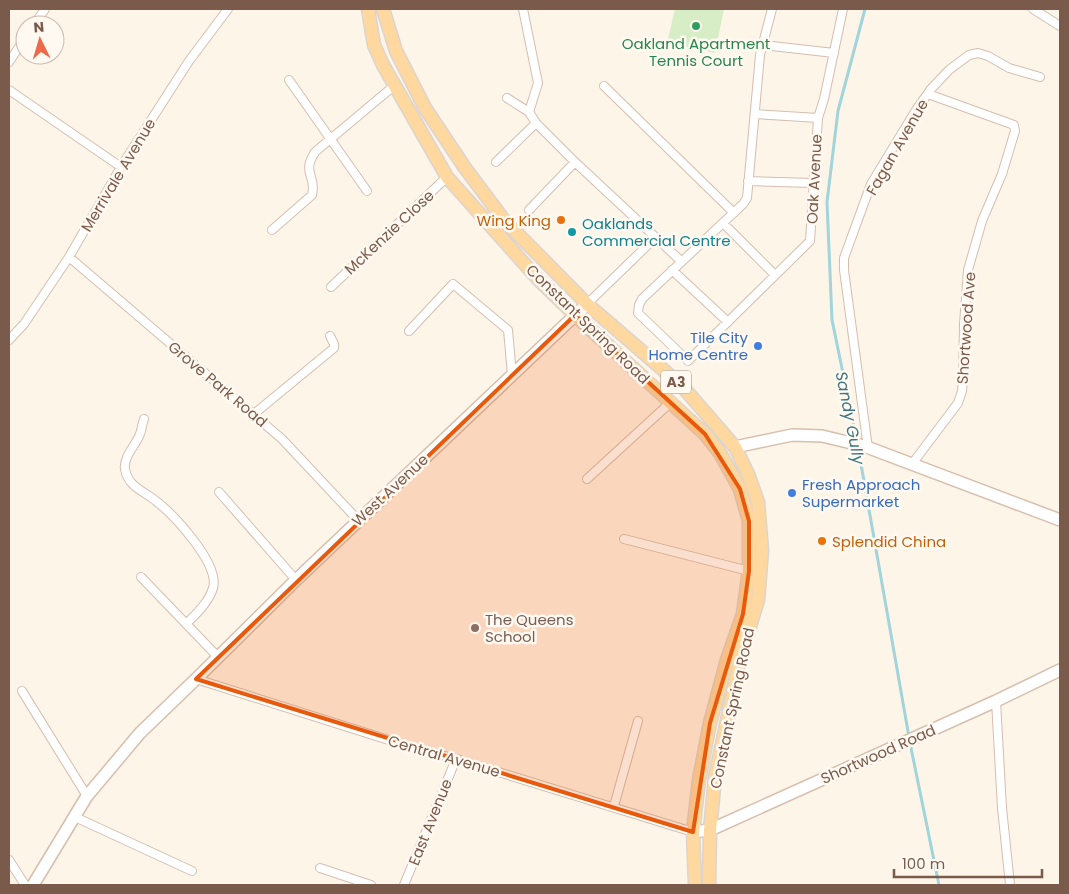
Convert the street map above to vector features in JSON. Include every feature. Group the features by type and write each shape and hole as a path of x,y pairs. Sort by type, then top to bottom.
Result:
{"main road":[{"path":"363,9 374,45"},
{"name":"Constant Spring Road","path":"368,9 374,45 447,177 538,279 705,434 720,453 740,489 748,521 750,571 743,614 727,660 710,723 699,780 693,832 695,885"},
{"name":"Constant Spring Road","path":"383,9 396,51 425,108 465,168 504,220 587,304 682,386 735,447 748,474 758,502 762,550 758,600 740,659 715,777 710,830 710,885"}],"street":[{"name":"Merrivale Avenue","path":"9,340 24,324 69,257 121,167 188,61 228,9"},
{"path":"523,9 538,83 529,112"},
{"path":"728,322 672,270 734,213 747,198 763,45 772,9"},
{"name":"Oak Avenue","path":"672,270 642,299 638,313 688,362 810,241 818,118 843,9"},
{"path":"1033,9 1060,26"},
{"path":"763,45 834,53"},
{"name":"Fagan Avenue","path":"866,447 844,258 871,184 928,94 949,70 969,54 978,53 988,56 1009,68 1040,77"},
{"path":"289,80 329,139 368,191"},
{"path":"272,230 312,195 314,186 308,171 309,160 315,152 395,85"},
{"path":"604,86 734,213"},
{"path":"9,90 121,167"},
{"name":"Shortwood Ave","path":"912,464 958,403 962,391 968,270 982,221 1002,174 1015,131 1014,125 928,94"},
{"path":"507,98 529,112 536,123 575,162 681,261"},
{"path":"755,114 818,118"},
{"path":"496,162 536,123"},
{"path":"529,210 575,162"},
{"name":"McKenzie Close","path":"331,287 447,177"},
{"path":"748,181 813,183"},
{"path":"723,223 775,275"},
{"path":"587,304 655,238"},
{"name":"Grove Park Road","path":"69,257 282,439 358,520"},
{"path":"409,331 453,284 508,330 512,375"},
{"name":"West Avenue","path":"33,885 87,796 140,733 358,520 587,304"},
{"path":"254,414 334,348 330,336"},
{"path":"587,479 671,402"},
{"path":"144,419 140,434 125,462 128,478 139,490 156,500 188,534 213,571 213,589 203,606 186,624"},
{"path":"735,447 792,435 830,438 866,447 1060,520"},
{"path":"219,492 296,580"},
{"path":"624,539 750,571"},
{"path":"141,578 218,656"},
{"name":"Shortwood Road","path":"693,832 710,830 996,701 1060,670"},
{"name":"Central Avenue","path":"196,679 398,743 614,806 693,832"},
{"path":"22,691 87,796"},
{"path":"996,701 1002,808 1010,885"},
{"path":"614,806 638,721"},
{"name":"East Avenue","path":"404,885 456,759"},
{"path":"75,817 192,871"},
{"path":"9,860 25,885"},
{"path":"320,868 371,885"}],"highlighted area":[{"path":"575,315 705,434 740,489 749,521 749,571 743,614 710,723 693,832 196,679"}],"green space":[{"name":"Oakland Apartment Tennis Court","path":"675,9 724,9 715,53 667,43"}],"waterway":[{"name":"Sandy Gully","path":"857,441 832,320 827,202 838,111 865,9"},
{"name":"Sandy Gully","path":"858,447 909,737"},
{"name":"Sandy Gully","path":"910,743 939,885"}],"place":[{"name":"Oakland Apartment Tennis Court","path":"696,26"},
{"name":"Wing King","path":"561,220"},
{"name":"Oaklands Commercial Centre","path":"572,232"},
{"name":"Tile City Home Centre","path":"758,346"},
{"name":"Fresh Approach Supermarket","path":"792,493"},
{"name":"Splendid China","path":"822,541"},
{"name":"The Queens School","path":"475,628"}]}
